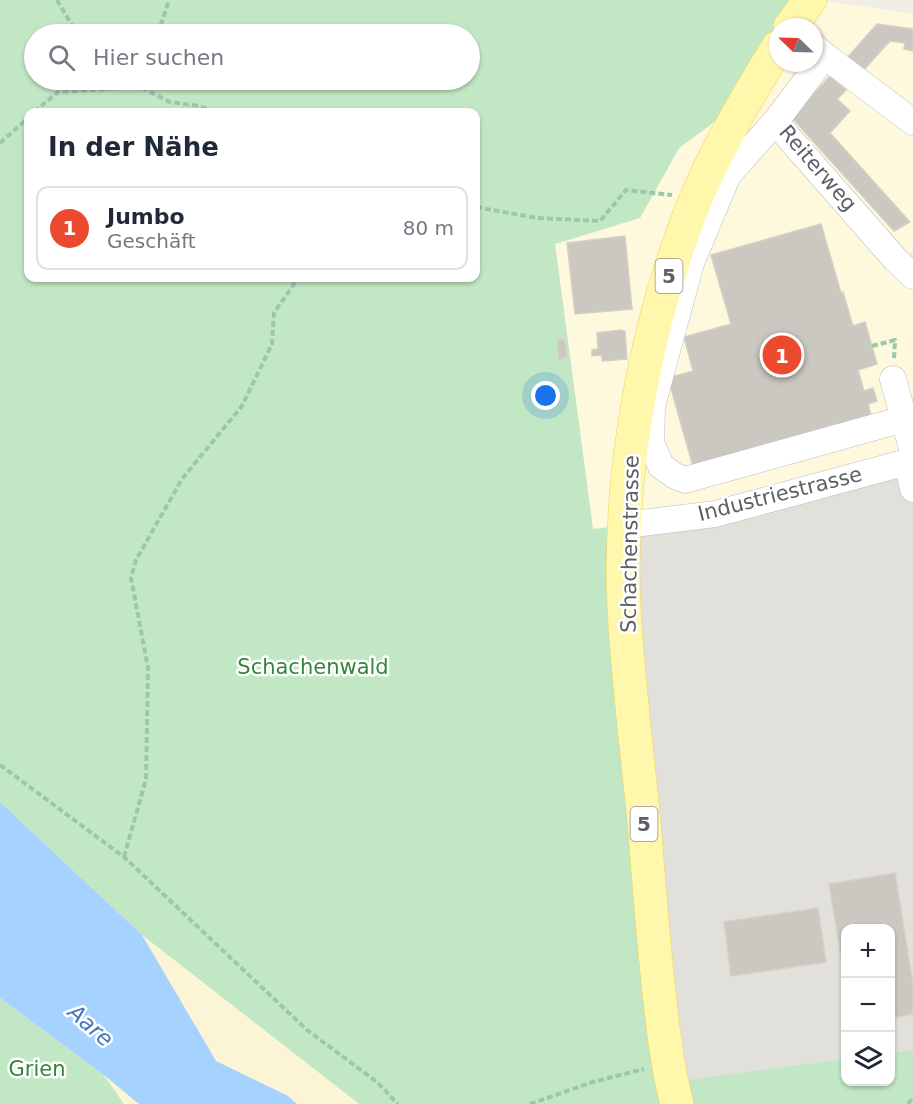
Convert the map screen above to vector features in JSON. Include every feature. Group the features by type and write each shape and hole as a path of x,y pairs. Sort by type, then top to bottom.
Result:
{"main road":[{"name":"Schachenstrasse","path":"804,18 810,0"},
{"name":"Schachenstrasse","path":"677,1104 668,1063 660,999 624,608 628,474 646,360 666,285 697,197 721,145 749,92 769,70"}],"street":[{"path":"823,56 913,122"},
{"name":"Reiterweg","path":"789,72 776,122 896,260 913,276"},
{"path":"776,122 728,175 692,263 652,406 651,442 661,466 685,480 904,419"},
{"path":"892,379 904,419 911,458 913,489"},
{"name":"Industriestrasse","path":"625,525 715,514 911,458"}],"path":[{"path":"57,0 71,24"},
{"path":"162,24 170,0"},
{"path":"39,108 58,92 91,90"},
{"path":"146,90 170,102 205,108"},
{"path":"0,143 24,122"},
{"path":"480,208 537,218 600,220 626,190 697,197"},
{"path":"124,857 146,779 148,668 131,578 136,560 182,479 242,406 272,344 274,313 295,282"},
{"path":"872,346 896,340 892,379"},
{"path":"0,765 124,857 307,1030 377,1082 398,1104"},
{"path":"530,1104 593,1082 668,1063"},
{"path":"908,1104 913,1098"}],"shaded area":[{"path":"792,1 840,3 913,14 913,251 896,260 913,276 913,460 715,514 593,530 555,244 640,218 679,148 724,115 769,40 769,72 823,72 823,18 782,18"},
{"path":"907,462 913,489 913,1050 895,1052 895,924 841,924 841,1060 671,1083 625,525"}],"green space":[{"name":"Schachenwald","path":"0,0 793,0 782,18 769,18 769,40 724,115 679,148 640,218 555,244 593,529 625,525 672,1082 841,1060 841,1086 895,1086 895,1052 913,1050 913,1104 359,1104 142,935 0,802"},
{"name":"Grien","path":"0,998 104,1075 124,1104 0,1104"}],"sand":[{"path":"142,935 359,1104 297,1104 288,1096 216,1061"},
{"path":"104,1075 139,1104 124,1104"}],"water":[{"name":"Aare","path":"0,802 142,935 216,1061 288,1096 297,1104 139,1104 104,1075 0,998"}],"building":[{"path":"877,24 913,29 913,51 904,49 905,43 890,41 861,73 846,59"},
{"path":"830,76 846,90 837,99 850,111 830,133 910,222 894,231 792,118"},
{"path":"821,224 853,326 865,322 877,364 858,370 864,391 873,388 877,401 868,404 872,419 694,470 668,378 693,371 684,337 731,324 711,255"},
{"path":"625,236 632,309 575,314 567,243"},
{"path":"625,331 627,359 602,361 602,355 592,356 592,350 598,349 597,333"},
{"path":"564,339 567,357 559,359 557,340"},
{"path":"895,873 913,985 913,1014 895,1017 895,924 841,924 841,955 829,884"},
{"path":"818,908 826,962 731,976 724,922"}],"place":[{"name":"Jumbo","path":"782,355"}]}
